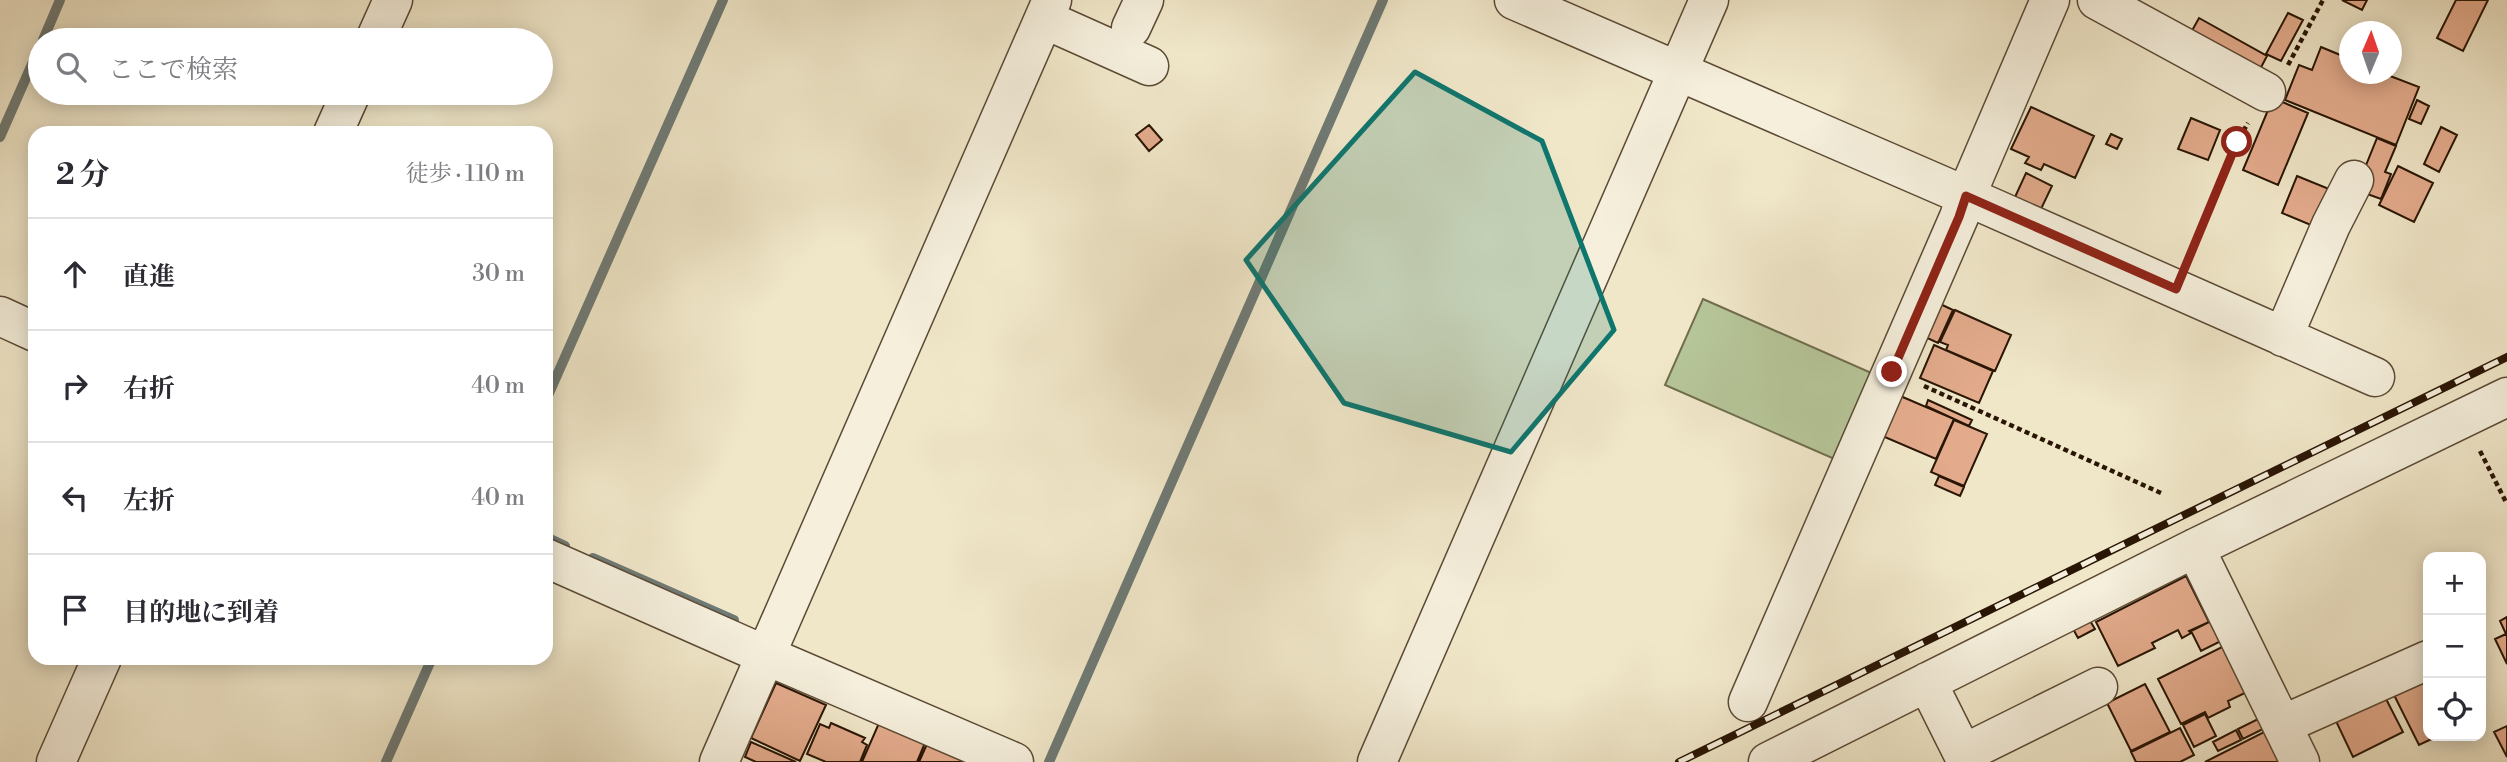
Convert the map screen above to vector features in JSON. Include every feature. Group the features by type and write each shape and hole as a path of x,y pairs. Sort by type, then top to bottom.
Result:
{"street":[{"path":"380,28 393,0"},
{"path":"1514,0 2375,377"},
{"path":"1377,762 1709,0"},
{"path":"1748,702 1959,217 2050,0"},
{"path":"2097,0 2266,92"},
{"path":"719,762 1048,9 1149,66"},
{"path":"336,126 346,105"},
{"path":"2283,337 2331,225 2354,180"},
{"path":"0,316 28,329"},
{"path":"1768,762 2194,548 2491,409"},
{"path":"2194,548 2301,762"},
{"path":"553,561 1014,762"},
{"path":"2282,725 2423,662"},
{"path":"57,762 99,665"},
{"path":"1927,682 1965,758 2098,687"}],"path":[{"path":"2176,289 2237,142 2269,85 2284,73 2323,0"},
{"path":"1892,372 2161,493"},
{"path":"2491,409 2507,504"}],"highlighted area":[{"path":"1415,72 1542,141 1614,330 1511,452 1344,403 1246,260"}],"green space":[{"path":"1703,299 1876,375 1839,461 1665,385"}],"building":[{"path":"2342,0 2367,0 2362,10"},
{"path":"2456,0 2488,0 2463,51 2437,38"},
{"path":"2288,13 2303,20 2281,61 2266,54"},
{"path":"2199,18 2267,56 2257,75 2189,36"},
{"path":"2321,47 2339,54 2339,84 2402,84 2402,80 2419,87 2396,145 2285,100 2299,65 2312,70"},
{"path":"2273,98 2308,113 2278,185 2243,170"},
{"path":"2417,100 2429,106 2421,124 2409,119"},
{"path":"2031,107 2094,136 2075,178 2044,164 2041,170 2025,163 2029,157 2011,149"},
{"path":"2191,118 2220,130 2208,160 2178,149"},
{"path":"1149,125 1162,140 1149,151 1136,135"},
{"path":"2441,127 2457,135 2439,172 2424,164"},
{"path":"2111,134 2122,139 2117,149 2106,144"},
{"path":"2377,138 2396,146 2385,172 2391,174 2381,199 2356,190"},
{"path":"2398,166 2433,183 2414,222 2379,205"},
{"path":"2026,173 2052,186 2041,209 2015,197"},
{"path":"2297,176 2334,191 2318,228 2282,213"},
{"path":"1936,302 1953,310 1938,343 1925,337"},
{"path":"1955,310 2011,335 1995,371 1946,350 1948,345 1940,342"},
{"path":"1934,345 1993,371 1979,403 1920,378"},
{"path":"1898,395 1954,419 1936,459 1880,435"},
{"path":"1928,400 1972,420 1969,426 1926,406"},
{"path":"1954,420 1987,434 1964,486 1931,472"},
{"path":"1939,476 1964,487 1960,496 1935,485"},
{"path":"2186,576 2209,622 2189,631 2191,633 2182,638 2178,630 2152,643 2155,648 2118,666 2096,622"},
{"path":"2507,617 2507,664 2495,639 2506,634 2500,621"},
{"path":"2089,619 2095,629 2078,638 2072,627"},
{"path":"2213,620 2223,640 2201,651 2191,631"},
{"path":"2226,645 2249,691 2228,701 2230,707 2208,718 2205,712 2181,724 2158,679"},
{"path":"2423,676 2423,741 2427,741 2419,745 2392,691"},
{"path":"776,683 826,705 800,761 751,738"},
{"path":"2145,684 2170,732 2131,751 2107,703"},
{"path":"2384,695 2403,732 2353,757 2335,719"},
{"path":"2205,714 2216,736 2194,747 2183,725"},
{"path":"2260,718 2265,728 2243,739 2238,729"},
{"path":"831,723 865,738 862,742 867,745 860,762 826,762 807,754 820,724 829,728"},
{"path":"879,723 925,743 917,762 862,762"},
{"path":"2507,726 2507,757 2494,732"},
{"path":"2180,728 2194,755 2180,762 2136,762 2131,752"},
{"path":"2236,730 2241,740 2218,751 2213,742"},
{"path":"2268,730 2284,762 2205,762"},
{"path":"751,742 796,762 756,762 745,757"},
{"path":"927,744 966,762 919,762"}],"waterway":[{"path":"48,28 60,0"},
{"path":"553,384 723,0"},
{"path":"1049,762 1383,0"},
{"path":"0,137 28,73"},
{"path":"553,540 565,546"},
{"path":"593,558 734,620"},
{"path":"386,762 429,665"}],"railway":[{"path":"1679,762 2507,357"}],"route":[{"path":"1892,372 1966,196 2176,289 2237,142"}]}
